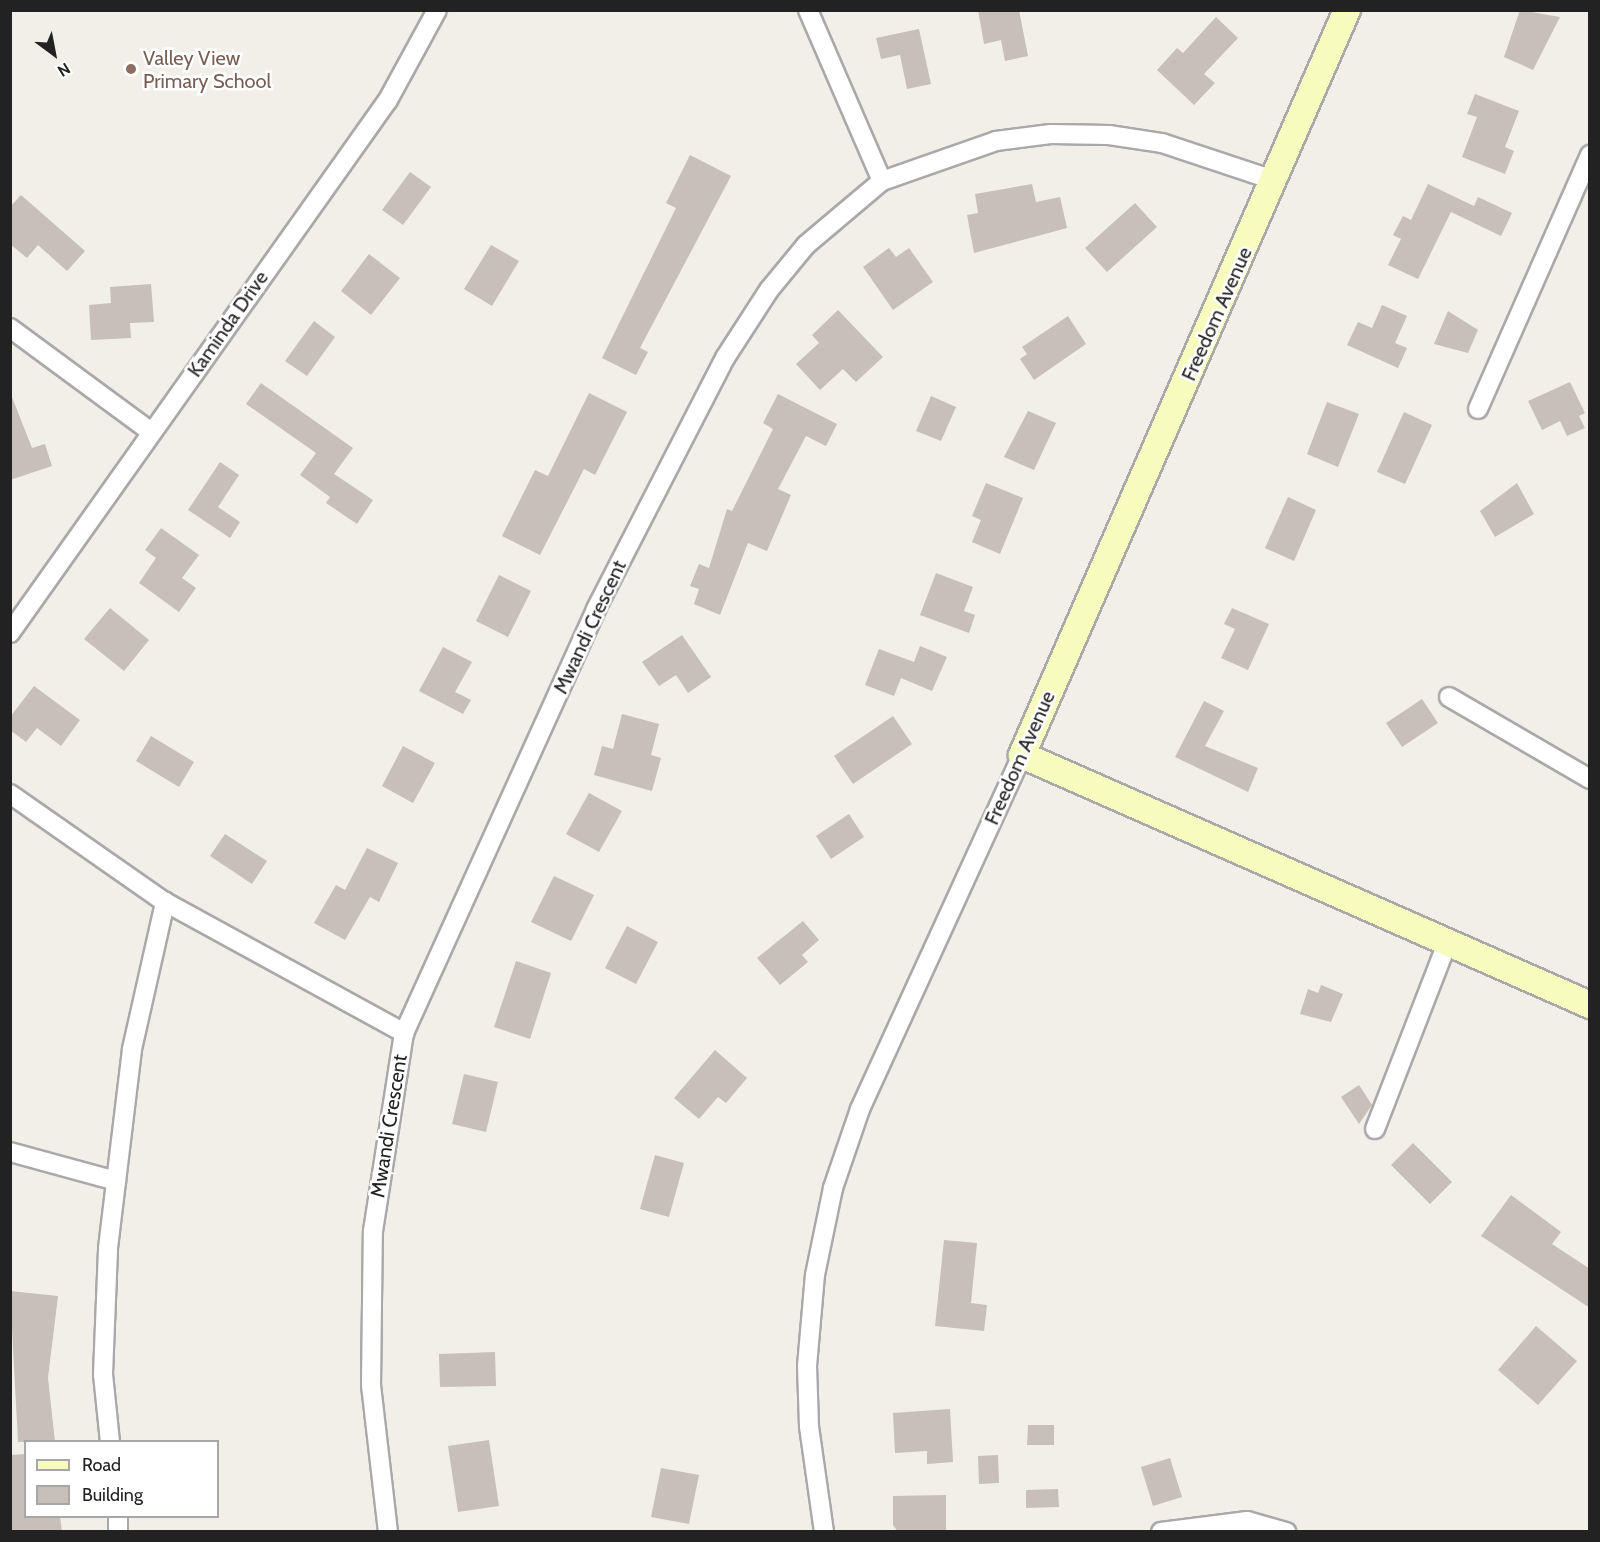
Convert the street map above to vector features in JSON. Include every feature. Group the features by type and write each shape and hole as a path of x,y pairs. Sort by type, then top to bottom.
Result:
{"main road":[{"name":"Freedom Avenue","path":"1022,755 1276,181 1347,10"},
{"path":"1022,755 1590,1005"}],"street":[{"name":"Kaminda Drive","path":"10,633 388,100 437,10"},
{"path":"808,10 882,181"},
{"name":"Mwandi Crescent","path":"388,1532 371,1385 373,1231 391,1087 404,1033 596,609 725,358 806,246 882,181 985,144 1051,134 1162,143 1276,181"},
{"path":"1478,409 1590,155"},
{"path":"10,328 152,432"},
{"path":"1449,697 1590,779"},
{"name":"Freedom Avenue","path":"824,1532 809,1426 807,1366 815,1275 832,1188 860,1108 1022,755"},
{"path":"10,794 165,902 404,1033"},
{"path":"110,1440 104,1314 116,1181 132,1049 165,902"},
{"path":"1375,1129 1447,943"},
{"path":"10,1152 116,1181"},
{"path":"1161,1532 1247,1521 1286,1532"}],"building":[{"path":"978,10 1019,10 1028,56 1005,61 1001,40 984,44"},
{"path":"1520,10 1560,17 1533,70 1504,57"},
{"path":"1216,17 1238,38 1204,74 1215,83 1194,105 1157,70 1177,48 1183,53"},
{"path":"919,29 931,84 907,89 900,55 881,59 876,38"},
{"path":"1475,94 1519,111 1505,147 1514,151 1505,174 1462,157 1477,117 1467,114"},
{"path":"690,155 731,176 640,348 648,352 636,375 602,358 676,208 666,203"},
{"path":"410,172 431,187 403,225 382,210"},
{"path":"1032,184 1036,202 1060,197 1067,228 974,253 967,215 978,213 975,194"},
{"path":"1428,184 1474,206 1478,197 1512,213 1501,236 1451,212 1418,279 1388,265 1401,239 1393,235 1403,216 1411,220"},
{"path":"21,195 85,251 67,271 38,245 27,258 10,244 10,207"},
{"path":"1135,203 1157,227 1107,272 1085,248"},
{"path":"491,245 519,261 492,306 464,289"},
{"path":"889,248 896,257 909,248 933,282 893,310 863,267"},
{"path":"369,254 400,278 371,315 341,291"},
{"path":"151,284 154,322 130,323 131,338 91,340 89,305 111,303 110,287"},
{"path":"1382,305 1407,316 1395,343 1407,348 1398,368 1347,345 1358,322 1372,328"},
{"path":"838,310 883,357 856,382 843,369 820,390 796,364 819,343 812,335"},
{"path":"1448,311 1478,330 1468,353 1434,344"},
{"path":"1068,316 1086,344 1034,380 1020,359 1027,354 1022,347"},
{"path":"314,321 335,337 307,376 285,361"},
{"path":"1570,382 1585,413 1579,416 1585,428 1567,436 1560,421 1542,430 1528,401"},
{"path":"261,383 353,448 334,474 373,500 357,524 326,503 330,497 300,475 316,453 246,404"},
{"path":"10,392 32,448 45,444 52,466 10,480"},
{"path":"589,393 627,412 595,475 584,469 540,555 502,536 535,470 548,476"},
{"path":"778,394 837,424 826,446 806,436 778,489 791,495 767,551 748,543 720,615 694,604 699,589 690,586 699,564 709,568 727,509 732,511 773,429 763,423"},
{"path":"931,396 956,407 941,441 916,431"},
{"path":"1327,402 1359,414 1338,467 1307,454"},
{"path":"1028,411 1056,423 1034,470 1004,457"},
{"path":"1404,412 1432,425 1405,484 1377,472"},
{"path":"220,462 239,475 218,507 240,522 230,538 188,510"},
{"path":"986,483 1023,498 1000,554 972,542 981,520 972,516"},
{"path":"1517,483 1534,514 1495,537 1480,511"},
{"path":"1288,497 1316,510 1294,561 1265,548"},
{"path":"161,528 199,555 182,578 196,588 179,612 139,583 156,558 145,550"},
{"path":"936,573 973,587 964,611 975,615 969,633 920,615"},
{"path":"499,575 531,591 508,637 476,621"},
{"path":"110,608 149,640 124,671 84,639"},
{"path":"1232,608 1269,624 1248,670 1221,658 1235,629 1224,624"},
{"path":"682,635 711,677 688,693 676,675 659,686 642,662"},
{"path":"920,646 947,657 932,691 901,678 894,696 865,685 879,649 914,662"},
{"path":"443,647 472,662 455,692 471,700 463,714 419,691"},
{"path":"34,686 80,720 61,746 37,728 26,742 10,730 10,717"},
{"path":"1422,699 1438,723 1402,747 1386,723"},
{"path":"1204,701 1224,711 1205,746 1258,768 1248,792 1175,757"},
{"path":"622,714 659,724 651,755 661,758 652,791 594,775 602,746 613,749"},
{"path":"893,716 912,744 853,784 834,756"},
{"path":"151,736 194,762 179,787 136,761"},
{"path":"403,746 435,763 413,803 382,786"},
{"path":"589,793 622,811 599,852 566,834"},
{"path":"849,814 864,837 831,859 816,836"},
{"path":"225,834 267,861 252,884 210,856"},
{"path":"367,848 398,863 379,902 370,897 345,940 314,923 336,885 345,890"},
{"path":"554,876 594,895 571,941 531,922"},
{"path":"803,921 819,940 802,955 808,962 780,985 757,958"},
{"path":"627,926 658,942 636,984 605,968"},
{"path":"516,961 551,973 530,1039 494,1027"},
{"path":"1321,985 1343,994 1331,1022 1300,1014 1308,989 1318,993"},
{"path":"715,1050 747,1078 726,1103 718,1097 699,1119 674,1098"},
{"path":"464,1074 498,1082 486,1132 452,1124"},
{"path":"1359,1085 1372,1105 1359,1124 1341,1097"},
{"path":"1413,1143 1452,1182 1430,1204 1391,1165"},
{"path":"655,1155 684,1163 669,1217 640,1209"},
{"path":"1511,1195 1561,1232 1552,1244 1590,1269 1590,1308 1481,1236"},
{"path":"944,1240 977,1243 971,1303 987,1305 984,1331 935,1326"},
{"path":"10,1291 58,1296 48,1378 55,1440 18,1442"},
{"path":"1536,1326 1577,1361 1538,1405 1498,1370"},
{"path":"495,1352 496,1386 440,1387 439,1354"},
{"path":"950,1409 953,1462 927,1464 927,1451 895,1453 893,1413"},
{"path":"1028,1425 1054,1425 1054,1445 1027,1445"},
{"path":"489,1440 499,1506 458,1512 448,1446"},
{"path":"24,1454 24,1518 60,1518 62,1532 10,1532 10,1455"},
{"path":"998,1455 999,1483 979,1484 978,1456"},
{"path":"1170,1458 1182,1497 1153,1506 1141,1467"},
{"path":"661,1468 699,1475 689,1524 651,1517"},
{"path":"1058,1489 1059,1507 1026,1508 1026,1490"},
{"path":"946,1495 946,1532 898,1532 893,1525 893,1496"}],"place":[{"name":"Valley View Primary School","path":"131,69"}]}
